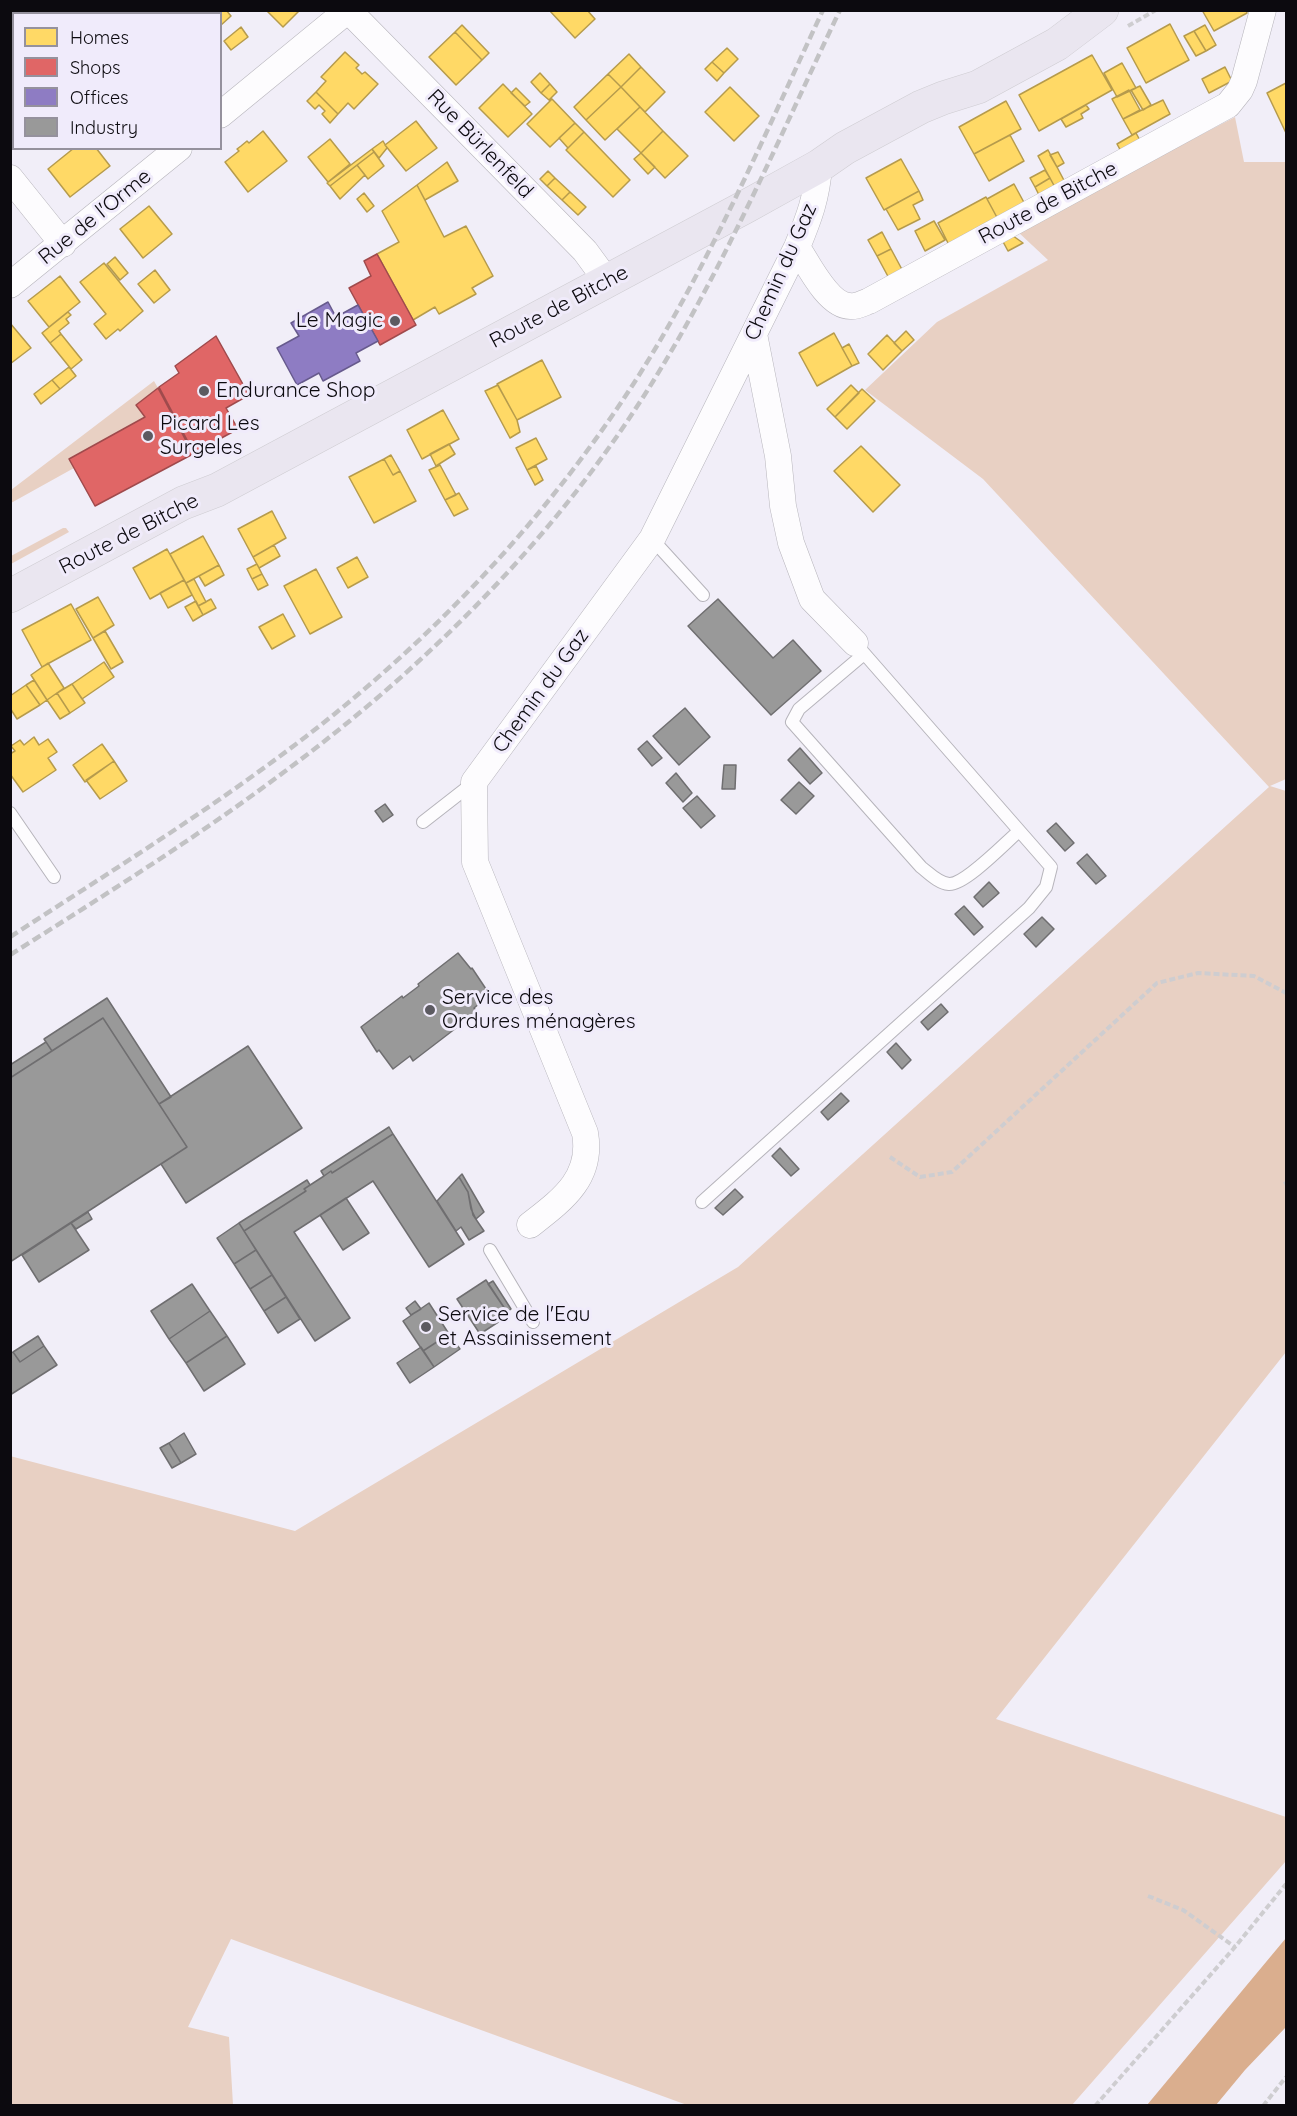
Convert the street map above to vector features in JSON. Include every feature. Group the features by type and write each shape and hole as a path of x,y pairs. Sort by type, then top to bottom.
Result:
{"main road":[{"name":"Route de Bitche","path":"10,596 183,503 218,490 819,166 845,148 921,107 978,87 1057,44 1102,10"}],"street":[{"path":"222,113 348,10"},
{"name":"Rue Bürlenfeld","path":"348,10 585,251 607,281"},
{"name":"Route de Bitche","path":"797,247 834,300 849,306 857,306 868,301 1228,105 1240,90 1263,10"},
{"name":"Rue de l'Orme","path":"10,285 177,150"},
{"name":"Chemin du Gaz","path":"474,783 652,539 797,247 812,211 817,191 819,166"},
{"path":"10,178 63,244"},
{"path":"754,334 778,456 783,506 791,543 812,599 859,648"},
{"path":"474,783 475,862 585,1133 588,1149 583,1168 571,1191 530,1225"}],"lane":[{"path":"652,539 703,595"},
{"path":"702,1202 1029,908 1046,887 1051,867 859,648 799,709 792,722 921,867 936,879 949,884 963,881 1019,831"},
{"path":"423,822 474,783"},
{"path":"10,813 54,877"},
{"path":"490,1250 533,1322"}],"path":[{"path":"890,1157 920,1177 952,1172 1157,983 1198,973 1254,976 1287,993"},
{"path":"1095,2106 1235,1947 1287,1884"},
{"path":"1148,1896 1183,1910 1235,1947"},
{"path":"1263,2106 1287,2077"}],"shaded area":[{"path":"1235,117 1244,162 1286,162 1286,779 1270,786 1286,791 1286,1352 996,1719 1286,1817 1286,1861 1072,2105 687,2105 231,1939 188,2027 229,2037 233,2105 11,2105 10,1456 295,1531 738,1267 1269,787 983,479 865,390 937,322 1048,260 1017,231"},
{"path":"154,381 158,388 137,404 145,417 70,459 74,468 11,503 11,490"},
{"path":"63,528 69,532 11,564 11,556"},
{"path":"1286,1938 1286,2027 1216,2105 1147,2105"}],"building: Homes":[{"path":"226,10 231,16 222,24 222,12 218,12"},
{"path":"266,10 300,10 283,27"},
{"path":"549,10 587,10 595,19 575,38"},
{"path":"1202,10 1246,10 1247,13 1214,31"},
{"path":"1170,24 1189,60 1146,83 1127,48"},
{"path":"462,25 489,53 482,60 455,32"},
{"path":"1205,25 1216,45 1206,51 1194,31"},
{"path":"241,27 248,37 231,50 224,41"},
{"path":"1194,31 1206,51 1196,56 1184,36"},
{"path":"455,32 482,60 456,85 429,57"},
{"path":"727,48 738,59 724,73 712,62"},
{"path":"345,52 359,65 356,68 362,74 365,72 378,84 354,109 348,103 338,114 316,92 326,81 321,77"},
{"path":"629,54 641,67 621,87 608,74"},
{"path":"1092,55 1112,90 1039,131 1019,95"},
{"path":"712,62 724,73 717,81 705,69"},
{"path":"1122,63 1136,88 1117,97 1104,73"},
{"path":"641,67 665,92 645,112 621,87"},
{"path":"1225,67 1232,81 1209,93 1202,79"},
{"path":"540,73 550,84 541,93 531,82"},
{"path":"608,74 621,87 586,120 574,107"},
{"path":"1286,83 1286,133 1267,93"},
{"path":"503,84 532,114 508,137 479,108"},
{"path":"550,84 557,92 549,100 541,93"},
{"path":"1140,86 1151,105 1143,110 1131,90"},
{"path":"621,87 640,107 605,140 586,120"},
{"path":"730,87 759,116 734,141 705,112"},
{"path":"516,88 530,102 525,106 511,93"},
{"path":"1129,90 1140,110 1123,119 1112,99"},
{"path":"316,92 338,114 330,123 322,114 325,111 319,105 315,109 307,101"},
{"path":"552,99 575,123 550,147 527,124"},
{"path":"1163,100 1170,114 1132,135 1123,119"},
{"path":"1006,101 1021,129 974,154 959,127"},
{"path":"1086,105 1089,109 1081,114 1083,118 1066,127 1061,119"},
{"path":"640,107 663,131 641,153 617,129"},
{"path":"416,121 437,148 406,171 385,145"},
{"path":"575,123 584,132 568,148 559,138"},
{"path":"263,131 287,161 248,192 225,162 239,151 237,149 247,141 249,143"},
{"path":"663,131 688,156 665,178 641,153"},
{"path":"584,132 630,180 613,197 566,150"},
{"path":"1136,133 1142,144 1123,155 1117,144"},
{"path":"1010,135 1024,161 989,181 974,154"},
{"path":"330,139 350,164 328,182 308,157"},
{"path":"383,141 387,148 379,158 372,149"},
{"path":"372,149 374,152 330,186 327,183"},
{"path":"72,150 98,150 110,166 70,197 48,169"},
{"path":"1048,150 1067,186 1057,191 1038,156"},
{"path":"374,152 384,166 368,179 357,165"},
{"path":"1058,152 1064,163 1057,167 1050,155"},
{"path":"641,153 655,167 648,174 634,159"},
{"path":"901,159 919,191 884,210 866,178"},
{"path":"447,162 458,181 425,200 417,185"},
{"path":"357,165 365,175 340,199 330,186"},
{"path":"1045,170 1050,178 1035,187 1030,178"},
{"path":"548,171 555,178 547,186 540,179"},
{"path":"555,178 570,192 562,200 547,186"},
{"path":"1050,178 1057,191 1041,199 1035,187"},
{"path":"1014,184 1027,208 1000,223 987,199"},
{"path":"417,185 444,237 466,226 493,276 472,288 476,294 439,314 435,307 413,320 377,254 399,242 382,211"},
{"path":"919,191 923,200 913,205 920,219 898,230 886,209"},
{"path":"570,192 586,207 578,215 562,200"},
{"path":"364,193 374,206 367,212 357,199"},
{"path":"986,197 1000,223 951,249 938,223"},
{"path":"149,206 172,234 143,258 120,229"},
{"path":"934,221 945,240 925,251 915,231"},
{"path":"882,232 891,249 877,256 868,240"},
{"path":"1009,233 1023,243 1008,251 1001,238"},
{"path":"891,249 905,275 891,282 877,256"},
{"path":"115,257 128,273 120,280 107,264"},
{"path":"104,263 143,311 120,331 118,329 106,339 94,324 106,314 80,282"},
{"path":"155,270 170,290 154,303 138,284"},
{"path":"60,276 80,302 49,327 28,301"},
{"path":"68,312 71,315 66,319 69,323 50,343 42,333"},
{"path":"10,323 31,348 10,364"},
{"path":"906,331 914,340 902,351 894,343"},
{"path":"834,333 852,366 817,386 799,353"},
{"path":"61,334 82,360 71,369 50,343"},
{"path":"887,335 902,351 883,370 868,354"},
{"path":"849,344 859,363 852,366 842,348"},
{"path":"542,360 561,397 517,420 497,384"},
{"path":"69,367 76,376 60,389 52,380"},
{"path":"52,380 60,389 41,404 34,394"},
{"path":"498,385 517,420 520,432 510,438 485,391"},
{"path":"851,385 859,393 835,417 827,409"},
{"path":"862,389 875,401 847,429 835,417"},
{"path":"443,410 459,439 422,459 407,430"},
{"path":"536,438 547,459 527,470 516,448"},
{"path":"449,444 455,454 436,466 430,454"},
{"path":"861,446 900,485 873,512 834,471"},
{"path":"391,455 400,471 393,475 384,459"},
{"path":"384,459 393,475 400,471 416,501 374,523 349,477"},
{"path":"440,465 456,495 445,500 429,470"},
{"path":"536,466 543,480 535,485 527,470"},
{"path":"459,493 468,509 454,516 445,500"},
{"path":"272,511 286,538 253,557 238,529"},
{"path":"203,536 219,565 186,583 170,554"},
{"path":"274,545 280,556 259,568 253,557"},
{"path":"167,549 184,580 150,599 133,568"},
{"path":"357,557 368,577 348,588 337,568"},
{"path":"257,564 262,574 252,579 247,569"},
{"path":"219,565 224,575 205,586 199,576"},
{"path":"316,569 342,617 310,634 284,586"},
{"path":"262,574 268,585 258,590 252,579"},
{"path":"194,579 206,602 198,606 186,583"},
{"path":"184,580 192,595 168,608 160,593"},
{"path":"98,597 114,625 93,638 76,609"},
{"path":"211,599 216,608 203,615 198,606"},
{"path":"196,601 203,615 193,621 185,607"},
{"path":"71,604 91,640 42,667 22,630"},
{"path":"283,614 295,636 272,649 259,627"},
{"path":"105,631 123,662 111,669 93,638"},
{"path":"104,662 114,677 82,699 72,684"},
{"path":"48,663 64,688 47,700 31,675"},
{"path":"34,680 47,700 40,705 26,685"},
{"path":"72,684 85,703 70,713 57,693"},
{"path":"26,685 40,705 17,719 10,708 10,696"},
{"path":"57,693 70,713 60,719 47,700"},
{"path":"34,737 39,745 48,739 57,752 48,758 56,770 23,792 10,774 10,754 15,751 11,746 20,740 24,745"},
{"path":"102,744 114,761 85,782 73,765"},
{"path":"114,761 127,781 100,799 86,780"}],"building: Shops":[{"path":"377,254 416,325 380,345 349,288 371,276 364,261"},
{"name":"Endurance Shop","path":"216,336 249,395 226,408 238,429 194,453 159,387 179,373 175,366"},
{"name":"Picard Les Surgeles","path":"158,388 193,454 95,506 69,459 145,417 136,405"}],"building: Offices":[{"path":"328,302 336,317 358,305 378,341 356,353 360,361 323,381 319,373 297,385 277,348 299,336 291,323"}],"building: Industry":[{"path":"718,599 773,658 793,640 821,671 771,715 688,626"},
{"path":"685,708 710,737 679,765 653,736"},
{"path":"647,741 662,758 652,766 638,749"},
{"path":"800,748 822,773 810,784 788,760"},
{"path":"724,765 736,765 735,789 722,789"},
{"path":"676,773 692,793 683,802 666,783"},
{"path":"799,782 814,796 796,814 781,800"},
{"path":"697,796 715,816 701,828 683,808"},
{"path":"385,804 393,815 383,822 375,811"},
{"path":"1056,823 1074,843 1065,851 1047,831"},
{"path":"1087,854 1106,876 1096,884 1077,863"},
{"path":"989,882 999,893 983,907 974,897"},
{"path":"964,906 983,927 974,935 955,914"},
{"path":"1042,917 1054,929 1036,947 1024,934"},
{"name":"Service des Ordures ménagères","path":"458,953 472,968 490,995 474,1008 477,1012 413,1061 410,1056 393,1069 379,1050 377,1052 361,1027 419,986 418,984"},
{"path":"107,998 171,1097 159,1104 103,1018 52,1051 44,1039"},
{"path":"941,1004 948,1012 928,1030 921,1022"},
{"path":"103,1018 187,1147 10,1262 10,1078"},
{"path":"46,1042 52,1051 10,1078 10,1065"},
{"path":"896,1043 911,1060 902,1069 887,1052"},
{"path":"248,1046 302,1128 186,1203 161,1164 187,1147 159,1104"},
{"path":"841,1093 849,1101 828,1120 821,1112"},
{"path":"389,1127 393,1134 324,1176 321,1171"},
{"path":"393,1134 464,1244 429,1267 373,1181 294,1232 350,1318 315,1341 244,1231 306,1191 304,1189 331,1171 332,1173"},
{"path":"780,1148 799,1169 791,1176 772,1156"},
{"path":"462,1174 484,1212 476,1219 471,1209 468,1192 459,1177"},
{"path":"459,1177 468,1192 473,1215 484,1231 469,1240 461,1227 456,1231 437,1201"},
{"path":"307,1180 310,1185 304,1189 306,1191 244,1231 239,1223"},
{"path":"735,1189 743,1197 723,1215 715,1208"},
{"path":"346,1198 369,1233 343,1250 320,1215"},
{"path":"88,1212 92,1219 76,1229 71,1223"},
{"path":"71,1223 89,1250 39,1282 22,1255"},
{"path":"239,1223 256,1250 234,1264 217,1238"},
{"path":"256,1250 272,1275 250,1289 234,1264"},
{"path":"272,1275 286,1297 264,1311 250,1289"},
{"path":"486,1280 509,1315 480,1334 457,1299"},
{"path":"493,1281 511,1309 507,1312 488,1284"},
{"path":"192,1284 210,1311 169,1339 151,1311"},
{"path":"286,1297 300,1319 278,1333 264,1311"},
{"path":"415,1301 421,1309 411,1315 406,1308"},
{"name":"Service de l'Eau et Assainissement","path":"429,1303 449,1334 423,1351 403,1321"},
{"path":"210,1311 227,1336 186,1363 169,1339"},
{"path":"449,1334 460,1349 434,1367 423,1351"},
{"path":"38,1336 44,1346 20,1362 13,1352"},
{"path":"227,1336 245,1364 204,1391 186,1363"},
{"path":"44,1346 57,1365 10,1395 10,1354 13,1352 20,1362"},
{"path":"421,1347 434,1367 410,1383 397,1363"},
{"path":"184,1433 196,1454 181,1463 169,1443"},
{"path":"169,1443 181,1463 172,1468 160,1448"}],"railway":[{"path":"10,937 196,815 268,765 352,700 442,618 525,529 600,433 661,339 711,247 823,10"},
{"path":"10,955 217,820 337,732 436,645 484,598 528,549 571,499 610,446 675,345 749,204 840,10"}],"place":[{"name":"Le Magic","path":"395,321"},
{"name":"Endurance Shop","path":"204,391"},
{"name":"Picard Les Surgeles","path":"148,436"},
{"name":"Service des Ordures ménagères","path":"430,1010"},
{"name":"Service de l'Eau et Assainissement","path":"426,1327"}]}
